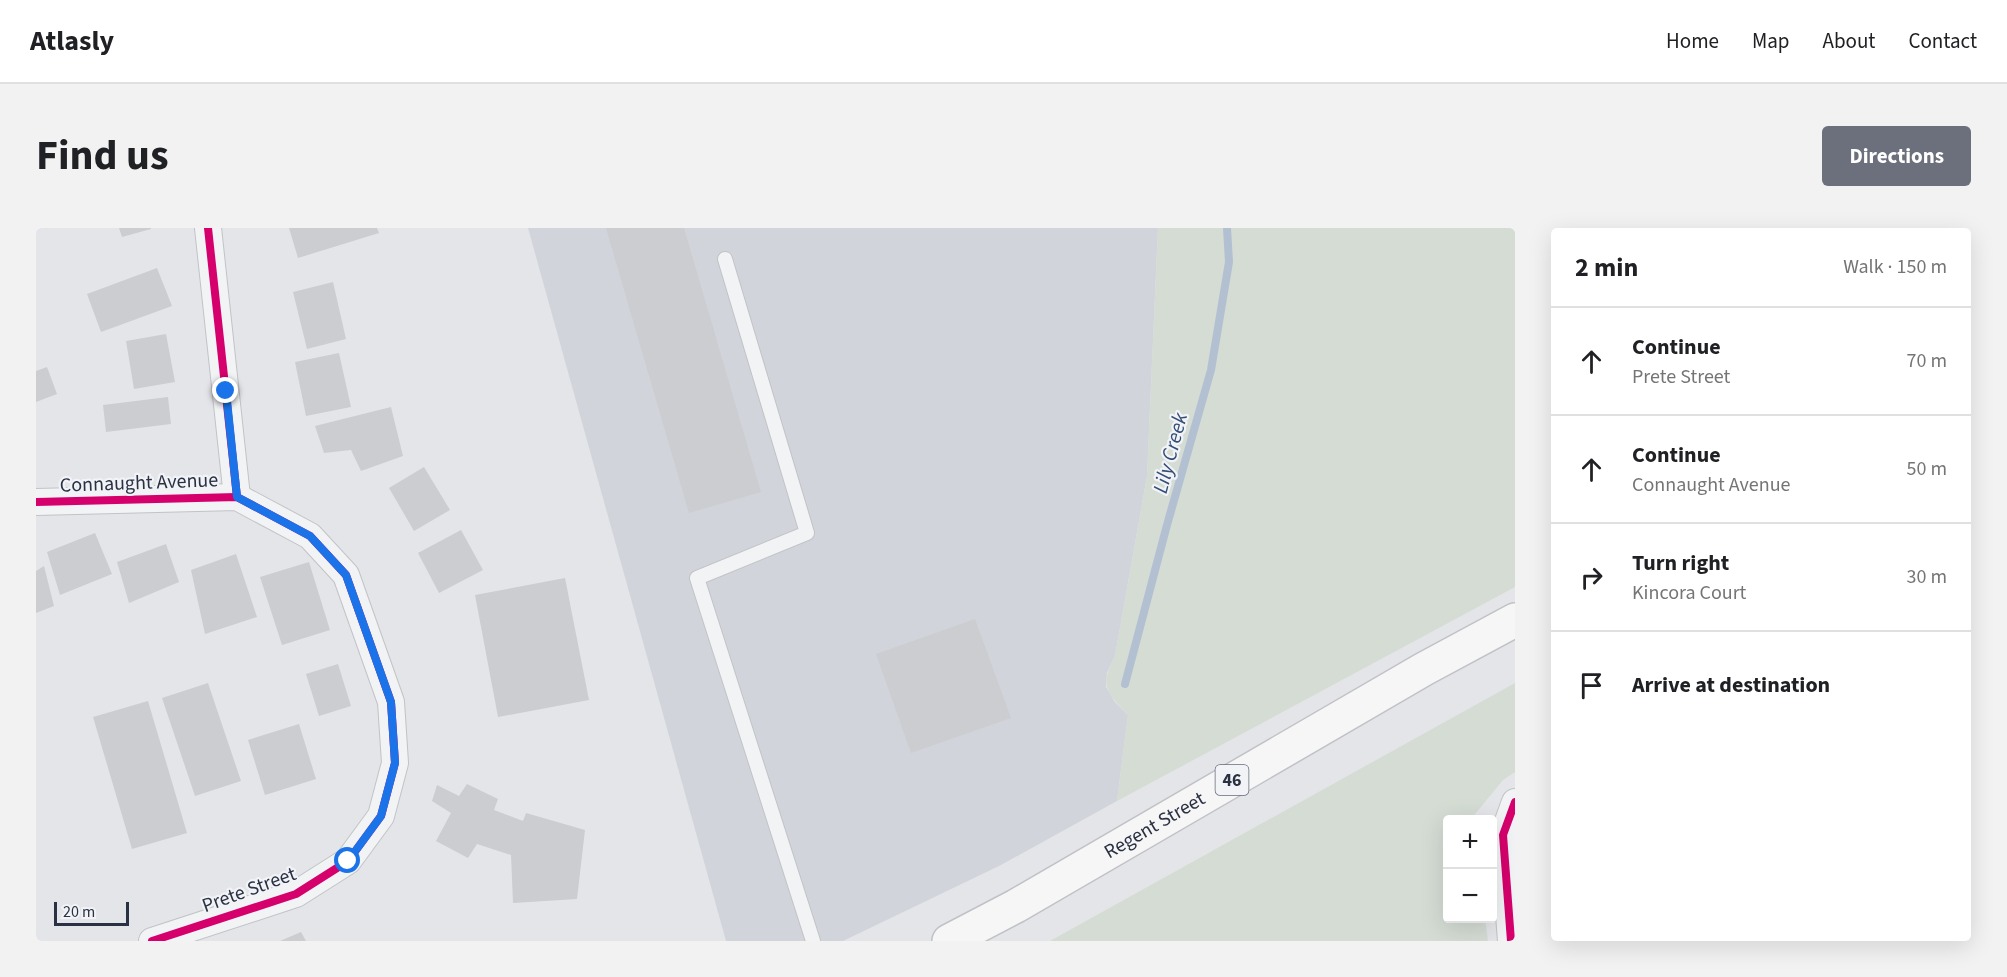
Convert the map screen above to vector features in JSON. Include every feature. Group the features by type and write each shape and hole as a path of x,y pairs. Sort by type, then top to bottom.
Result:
{"main road":[{"name":"Regent Street","path":"949,941 1016,906 1424,669 1515,620"}],"street":[{"path":"208,228 237,497"},
{"name":"Connaught Avenue","path":"36,502 237,497 310,536 346,575 363,622"},
{"name":"Prete Street","path":"152,941 296,894 348,861 381,816 395,763 391,702 363,622"},
{"path":"1511,941 1503,835 1515,802"}],"lane":[{"path":"725,259 807,533 697,578 813,941"}],"shaded area":[{"path":"528,228 1158,228 1147,476 1115,656 1107,673 1106,687 1115,702 1128,715 1117,801 999,866 843,941 726,941"},
{"path":"1158,228 1515,228 1515,587 1117,801 1128,715 1110,694 1106,682 1115,656 1147,476"},
{"path":"1515,683 1515,772 1503,780 1474,815 1443,815 1443,923 1486,923 1488,941 1050,941"}],"building":[{"path":"119,228 151,228 151,229 122,237"},
{"path":"289,228 377,228 379,233 298,258"},
{"path":"606,228 684,228 761,492 689,513"},
{"path":"157,268 172,306 101,332 87,294"},
{"path":"333,282 346,339 307,349 293,292"},
{"path":"166,334 175,382 134,389 126,341"},
{"path":"339,353 351,407 306,416 295,362"},
{"path":"47,367 57,394 36,402 36,371"},
{"path":"168,397 171,424 106,432 103,405"},
{"path":"391,407 403,456 361,471 351,450 324,453 315,426"},
{"path":"424,467 450,510 414,531 389,488"},
{"path":"461,530 483,570 439,593 418,553"},
{"path":"95,533 112,574 60,595 47,552"},
{"path":"166,544 179,582 129,603 117,562"},
{"path":"236,554 257,617 205,634 191,570"},
{"path":"309,562 330,630 282,645 260,577"},
{"path":"44,566 54,606 36,613 36,571"},
{"path":"565,578 589,700 498,717 475,595"},
{"path":"975,619 1011,718 911,753 876,654"},
{"path":"338,664 351,706 319,716 306,674"},
{"path":"208,683 241,781 195,796 162,698"},
{"path":"148,701 187,833 132,849 93,717"},
{"path":"299,724 316,779 265,795 248,740"},
{"path":"467,784 498,799 494,810 523,821 526,813 585,830 577,899 513,903 511,855 477,844 468,858 436,841 451,813 432,801 437,785 459,796"},
{"path":"301,932 306,941 280,941"}],"waterway":[{"name":"Lily Creek","path":"1125,684 1211,370 1229,262 1227,228"}],"cycle path":[{"path":"208,228 237,497"},
{"path":"36,502 237,497 310,536 346,575 391,702 395,763 381,816 348,861 296,894 152,941"},
{"path":"1511,941 1503,835 1515,802"}],"route":[{"path":"226,391 237,497 310,536 346,575 391,702 395,763 381,816 348,861"}]}
